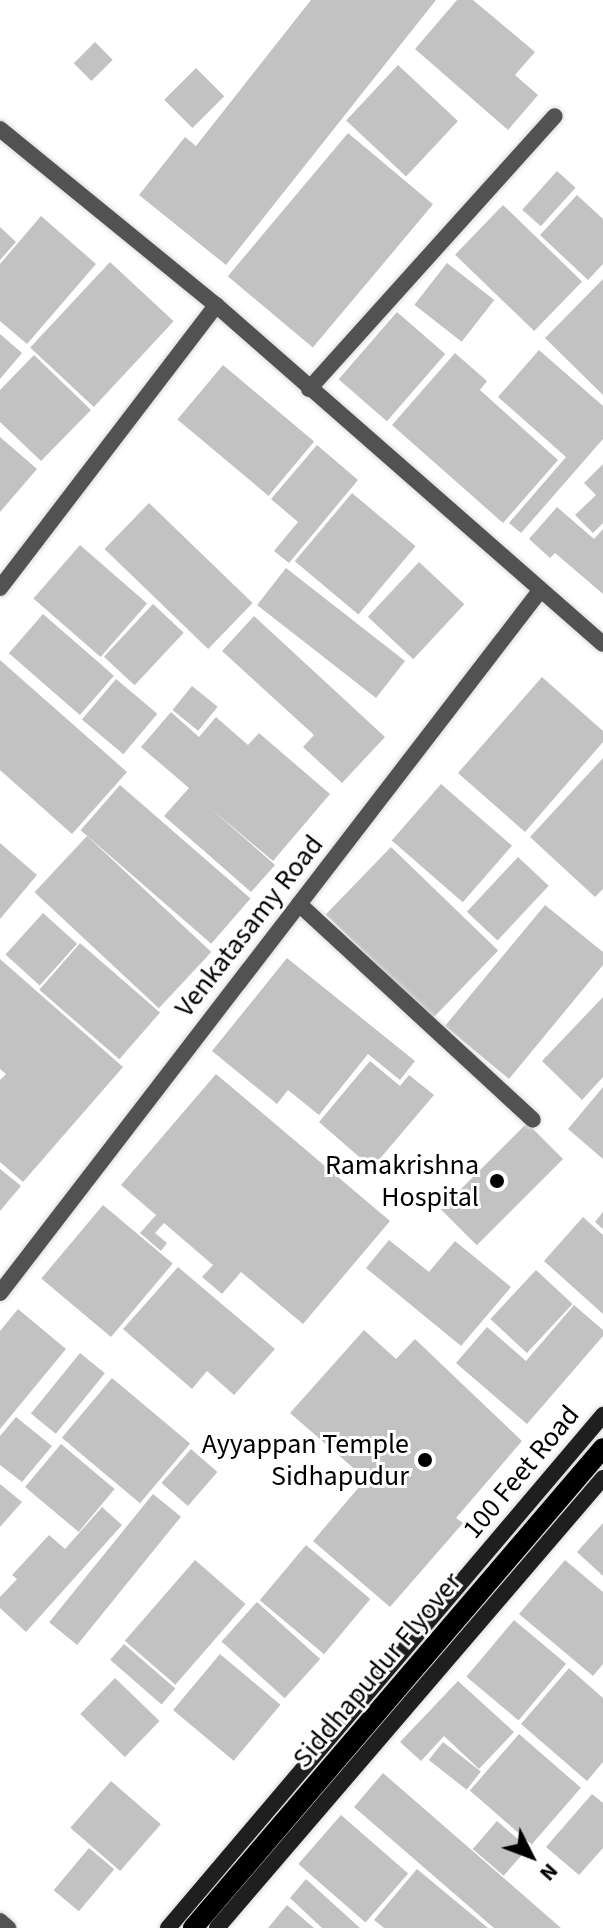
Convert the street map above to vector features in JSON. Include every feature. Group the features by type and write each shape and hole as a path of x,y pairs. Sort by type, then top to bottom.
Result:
{"main road":[{"name":"100 Feet Road","path":"168,1928 603,1415"},
{"name":"Siddhapudur Flyover","path":"193,1928 603,1448"},
{"path":"217,1928 603,1478"}],"street":[{"path":"309,389 555,116"},
{"path":"0,129 216,305 539,592 603,644"},
{"path":"0,588 216,305"},
{"name":"Venkatasamy Road","path":"0,1293 539,592"},
{"path":"299,904 533,1120"},
{"path":"0,1921 8,1928"}],"building":[{"path":"311,0 436,0 226,265 139,195 185,137 196,146"},
{"path":"457,0 473,0 535,52 515,75 538,95 508,130 415,49"},
{"path":"95,42 113,60 91,81 74,63"},
{"path":"398,65 458,121 406,177 346,121"},
{"path":"196,68 224,96 192,128 164,100"},
{"path":"348,133 433,204 313,348 228,276"},
{"path":"557,171 576,188 541,226 522,210"},
{"path":"577,195 603,219 603,264 588,280 540,235"},
{"path":"503,205 582,281 534,331 455,255"},
{"path":"41,216 96,264 27,344 0,321 0,264"},
{"path":"0,227 16,242 0,260"},
{"path":"110,262 174,321 94,407 30,348"},
{"path":"447,263 494,300 462,342 414,305"},
{"path":"603,279 603,395 545,338"},
{"path":"397,312 445,354 387,421 339,379"},
{"path":"0,334 22,353 0,379"},
{"path":"539,350 603,406 603,439 521,533 509,523 566,457 498,397"},
{"path":"455,353 487,381 480,390 558,460 503,523 392,425"},
{"path":"34,355 91,410 41,461 0,422 0,390"},
{"path":"223,365 314,441 269,496 177,419"},
{"path":"0,437 37,469 0,512"},
{"path":"317,445 358,480 289,563 274,551 298,522 271,499"},
{"path":"603,464 603,523 593,533 575,515 596,495 584,483"},
{"path":"352,493 416,546 358,615 295,561"},
{"path":"149,503 253,603 208,649 105,549"},
{"path":"557,507 594,539 603,529 603,594 555,553 550,558 529,539"},
{"path":"80,545 147,603 101,657 33,599"},
{"path":"419,562 464,604 413,659 368,617"},
{"path":"286,568 405,661 376,698 257,605"},
{"path":"153,604 184,633 135,685 104,657"},
{"path":"43,614 114,676 80,715 9,653"},
{"path":"254,616 385,737 342,783 303,747 314,735 222,651"},
{"path":"0,660 127,772 72,834 0,770"},
{"path":"542,677 603,731 603,742 525,832 458,773"},
{"path":"116,679 157,714 123,754 82,720"},
{"path":"192,686 218,707 198,731 172,710"},
{"path":"171,712 199,737 216,717 248,745 259,733 330,794 273,861 209,807 275,865 251,892 164,816 189,788 141,747"},
{"path":"603,758 603,889 595,897 530,837"},
{"path":"441,784 512,846 463,902 392,841"},
{"path":"120,785 251,898 211,944 81,830"},
{"path":"87,836 211,952 159,1008 34,892"},
{"path":"0,843 37,875 0,919"},
{"path":"391,847 498,951 433,1018 326,915"},
{"path":"518,857 549,886 498,940 467,912"},
{"path":"545,905 603,952 603,965 509,1079 445,1026"},
{"path":"43,913 77,944 40,985 6,955"},
{"path":"80,943 160,1013 119,1059 39,990"},
{"path":"287,958 415,1061 400,1080 368,1054 319,1115 288,1090 277,1104 212,1051"},
{"path":"0,959 123,1067 23,1182 0,1162 0,1080 6,1074 0,1069"},
{"path":"603,997 603,1077 582,1100 542,1061"},
{"path":"370,1061 400,1086 409,1075 434,1095 372,1168 319,1122"},
{"path":"216,1074 390,1221 303,1324 241,1272 222,1294 202,1277 213,1265 164,1223 155,1233 167,1243 161,1251 140,1233 156,1215 121,1185"},
{"path":"603,1087 603,1159 568,1129"},
{"path":"527,1123 563,1159 477,1245 441,1209"},
{"path":"0,1169 21,1186 0,1211"},
{"path":"103,1205 173,1263 111,1337 41,1279"},
{"path":"603,1212 603,1229 595,1222"},
{"path":"583,1217 603,1235 603,1314 544,1261"},
{"path":"389,1240 429,1272 455,1241 511,1287 461,1346 366,1268"},
{"path":"178,1267 275,1349 234,1395 207,1371 192,1389 123,1329"},
{"path":"536,1270 573,1304 527,1353 490,1319"},
{"path":"574,1305 603,1330 603,1336 527,1424 456,1363 487,1327 526,1361"},
{"path":"18,1309 66,1349 0,1429 0,1331"},
{"name":"Ayyappan Temple Sidhapudur","path":"364,1330 396,1359 415,1339 522,1441 456,1518 463,1523 390,1607 313,1541 366,1479 290,1413"},
{"path":"80,1353 105,1373 56,1434 31,1414"},
{"path":"112,1378 190,1444 140,1503 62,1438"},
{"path":"16,1417 52,1446 22,1482 0,1465 0,1436"},
{"path":"61,1444 115,1489 79,1532 25,1487"},
{"path":"191,1449 217,1472 188,1506 161,1483"},
{"path":"0,1484 22,1502 0,1527"},
{"path":"153,1494 181,1517 77,1645 49,1622"},
{"path":"102,1507 122,1525 26,1632 0,1608 0,1597 17,1579 12,1575 49,1535 65,1549"},
{"path":"603,1523 603,1576 577,1552"},
{"path":"306,1545 370,1599 324,1654 260,1600"},
{"path":"195,1560 246,1604 175,1685 125,1641"},
{"path":"565,1560 603,1592 603,1664 593,1676 519,1614"},
{"path":"257,1602 320,1659 285,1698 222,1641"},
{"path":"514,1620 566,1664 519,1720 466,1677"},
{"path":"124,1644 175,1689 162,1704 110,1660"},
{"path":"220,1654 281,1705 234,1761 173,1710"},
{"path":"569,1668 603,1698 603,1762 587,1781 521,1724"},
{"path":"115,1678 160,1721 125,1757 80,1714"},
{"path":"458,1681 514,1732 479,1769 444,1736 421,1761 400,1742"},
{"path":"519,1734 581,1788 532,1844 470,1791"},
{"path":"443,1742 481,1772 467,1790 429,1760"},
{"path":"383,1773 561,1928 494,1928 354,1807"},
{"path":"111,1781 161,1824 120,1871 70,1828"},
{"path":"592,1794 603,1803 603,1848 579,1875 546,1847"},
{"path":"341,1815 408,1873 366,1922 298,1864"},
{"path":"497,1821 528,1848 504,1876 473,1849"},
{"path":"89,1848 114,1869 79,1911 54,1890"},
{"path":"417,1869 488,1928 384,1928 374,1920"},
{"path":"306,1879 360,1928 322,1928 290,1898"},
{"path":"287,1905 314,1928 268,1928"}],"place":[{"name":"Ramakrishna Hospital","path":"497,1181"},
{"name":"Ayyappan Temple Sidhapudur","path":"425,1460"}]}
